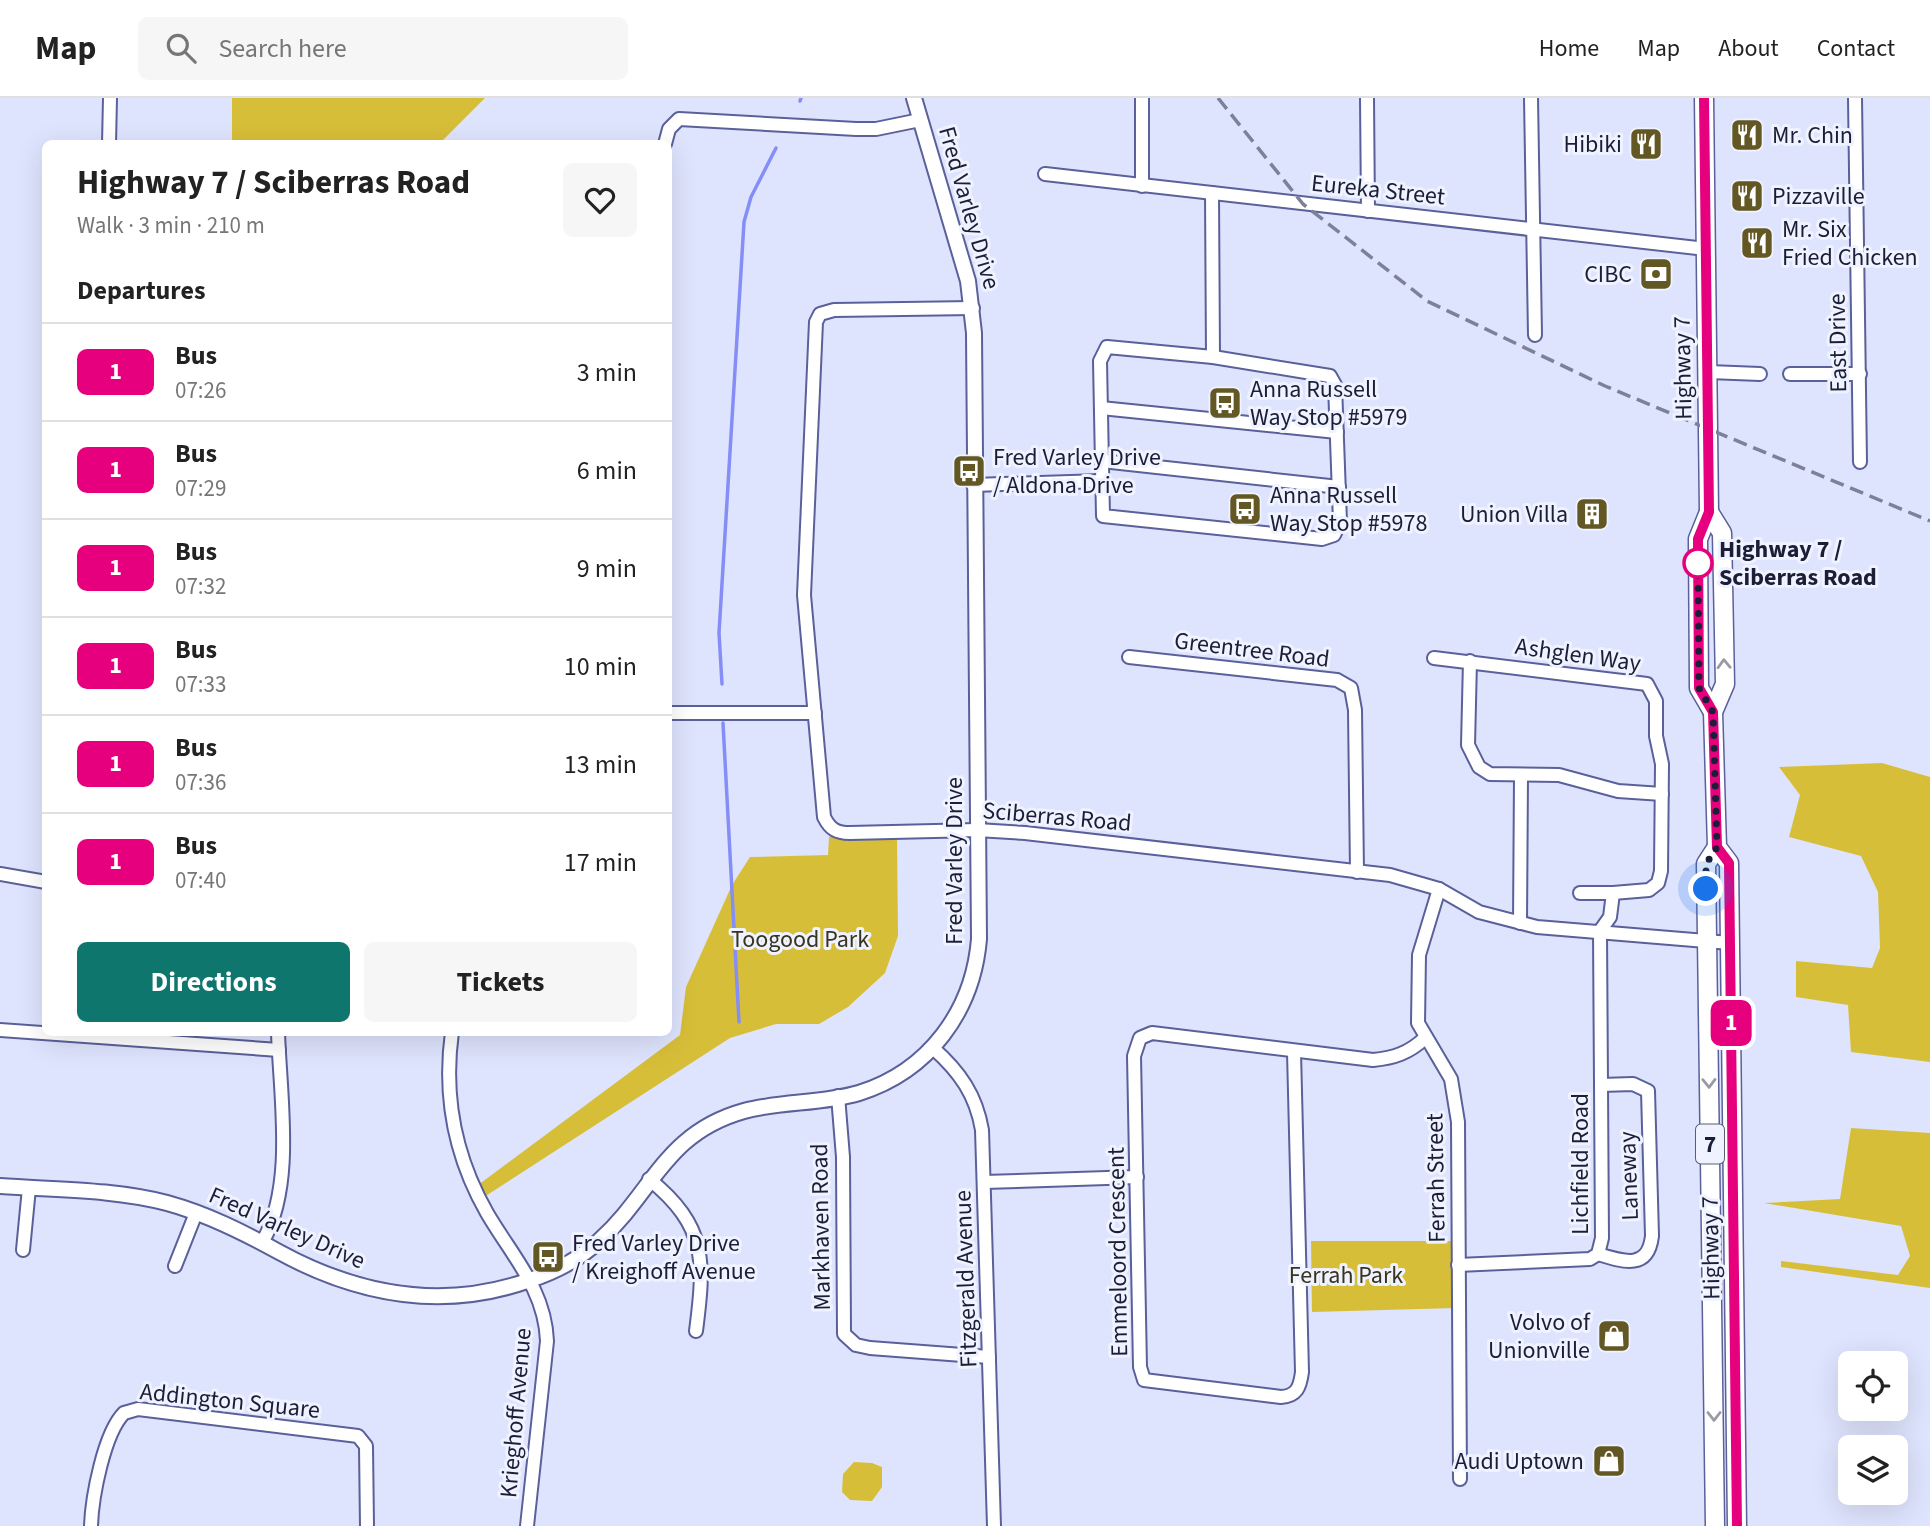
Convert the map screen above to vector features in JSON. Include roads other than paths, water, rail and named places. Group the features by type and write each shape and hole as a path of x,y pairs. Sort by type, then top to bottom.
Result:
{"main road":[{"name":"Highway 7","path":"1704,98 1709,512 1698,539 1699,688 1713,712"},
{"name":"Highway 7","path":"1709,512 1722,533 1723,543 1725,684 1713,712 1717,847 1706,864 1715,1526"},
{"name":"Highway 7","path":"1717,847 1729,863 1737,1526"}],"street":[{"path":"109,140 110,98"},
{"name":"Fred Varley Drive","path":"0,1186 119,1194 167,1203 263,1241 276,1251 339,1280 407,1297 479,1294 531,1280 570,1261 601,1240 680,1145 705,1127 731,1115 859,1093 884,1083 933,1048 962,1006 977,960 973,308 968,281 914,98"},
{"path":"1142,98 1142,186"},
{"path":"1367,98 1368,211"},
{"path":"1531,98 1535,335"},
{"name":"East Drive","path":"1855,98 1860,462"},
{"path":"666,140 669,129 679,119 856,129 876,129 920,120"},
{"name":"Eureka Street","path":"1045,174 1706,249"},
{"path":"1212,193 1213,356"},
{"name":"Sciberras Road","path":"973,308 834,310 820,314 816,322 804,595 824,817 829,827 838,833 977,830 1051,836 1357,872 1415,880 1439,889 1479,912 1520,923 1730,943"},
{"path":"1107,347 1213,356 1330,376 1335,385 1340,522 1334,534 1322,539 1103,516 1100,361 1107,347"},
{"path":"1709,372 1760,374"},
{"path":"1790,374 1860,374"},
{"path":"1101,408 1337,432"},
{"path":"1102,461 1339,487"},
{"path":"974,485 1102,481"},
{"name":"Greentree Road","path":"1129,657 1337,680 1351,688 1355,710 1357,872"},
{"name":"Ashglen Way","path":"1434,658 1647,684 1656,701 1662,794 1663,862 1658,883 1649,890 1580,892"},
{"path":"1470,661 1468,745 1472,758 1490,774 1559,775 1618,791 1662,794"},
{"path":"672,713 815,713"},
{"path":"1520,923 1521,776"},
{"path":"0,874 42,881"},
{"name":"Ferrah Street","path":"1439,889 1419,956 1418,1023 1424,1038 1451,1079 1458,1122 1461,1479"},
{"path":"1600,931 1610,917 1613,893"},
{"name":"Lichfield Road","path":"1458,1265 1590,1259 1598,1254 1602,1238 1600,931"},
{"path":"0,1030 42,1032"},
{"name":"Emmeloord Crescent","path":"1294,1052 1302,1372 1295,1393 1280,1397 1144,1380 1140,1367 1134,1056 1140,1038 1152,1033 1294,1052 1385,1059 1413,1049 1424,1038"},
{"path":"132,1036 279,1050"},
{"path":"263,1241 275,1212 282,1172 278,1036"},
{"name":"Krieghoff Avenue","path":"452,1036 448,1089 461,1156 488,1214 531,1280 545,1318 547,1341 527,1526"},
{"name":"Fitzgerald Avenue","path":"933,1048 960,1073 979,1111 984,1182 994,1526"},
{"name":"Laneway","path":"1598,1254 1637,1261 1645,1257 1650,1249 1652,1236 1648,1091 1633,1084 1601,1085"},
{"name":"Markhaven Road","path":"838,1096 843,1157 844,1334 856,1345 870,1348 989,1357"},
{"path":"984,1182 1137,1177"},
{"path":"649,1179 670,1196 688,1219 695,1234 703,1282 696,1331"},
{"path":"23,1250 29,1188"},
{"path":"175,1266 196,1213"},
{"name":"Addington Square","path":"91,1526 92,1510 111,1430 124,1413 138,1409 358,1436 366,1446 366,1526"}],"waterway":[{"path":"722,684 719,633 744,222 751,197 776,148"},
{"path":"723,723 739,1022"}],"railway":[{"path":"1218,98 1303,204 1427,301 1605,386 1930,521"}],"place":[{"name":"Mr. Chin","path":"1747,135"},
{"name":"Hibiki","path":"1646,144"},
{"name":"Pizzaville","path":"1747,196"},
{"name":"Mr. Six Fried Chicken","path":"1757,243"},
{"name":"CIBC","path":"1656,274"},
{"name":"Anna Russell Way Stop #5979","path":"1225,403"},
{"name":"Fred Varley Drive / Aldona Drive","path":"969,471"},
{"name":"Anna Russell Way Stop #5978","path":"1245,509"},
{"name":"Union Villa","path":"1592,514"},
{"name":"Highway 7 / Sciberras Road","path":"1698,563"},
{"name":"Fred Varley Drive / Kreighoff Avenue","path":"548,1257"},
{"name":"Volvo of Unionville","path":"1614,1336"},
{"name":"Audi Uptown","path":"1609,1461"}],"park label":[{"name":"Toogood Park","path":"800,939"},
{"name":"Ferrah Park","path":"1346,1275"}]}
